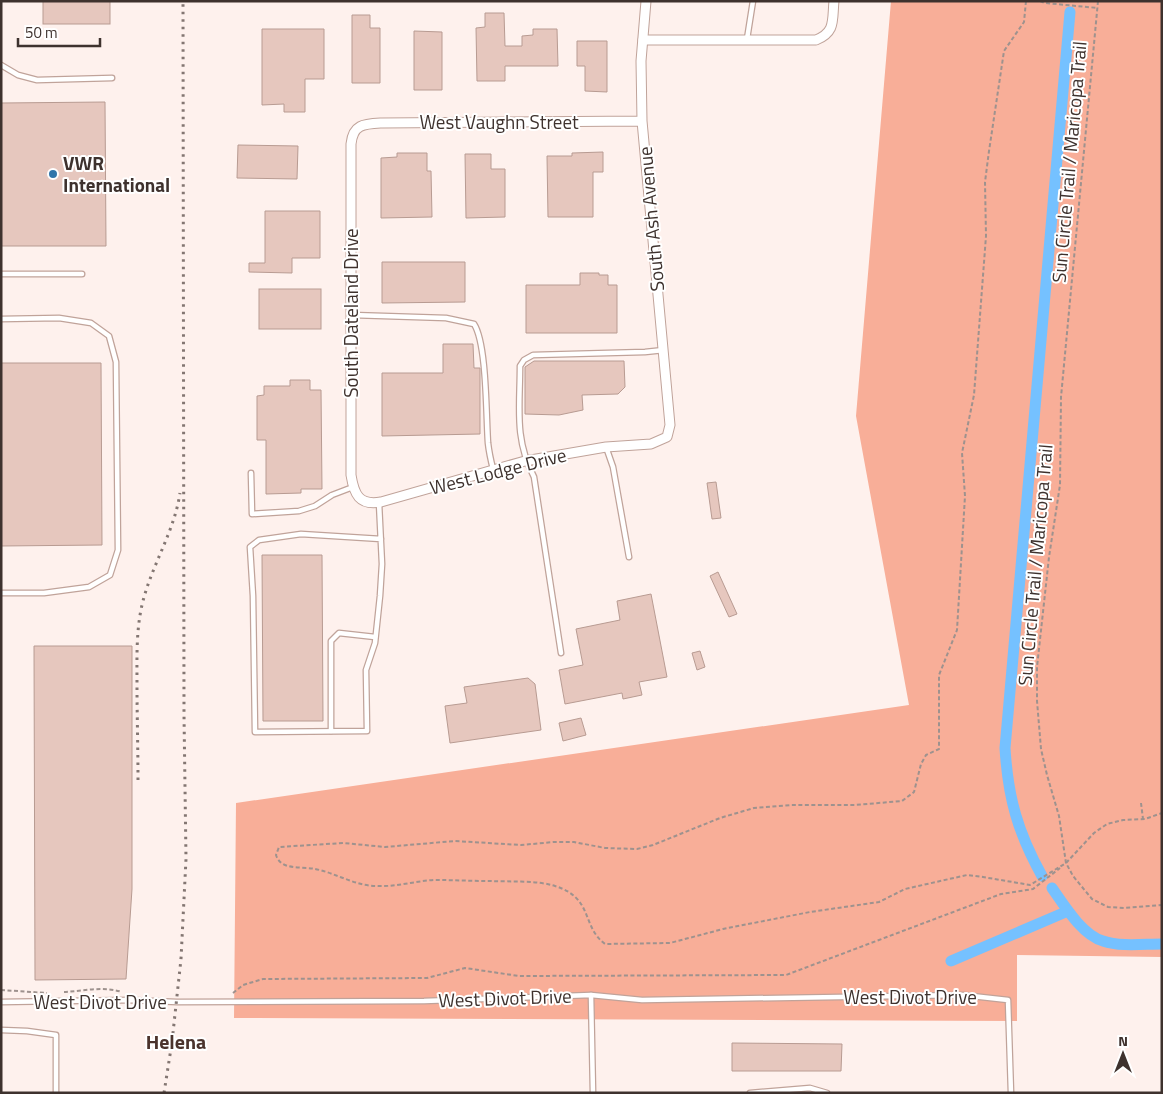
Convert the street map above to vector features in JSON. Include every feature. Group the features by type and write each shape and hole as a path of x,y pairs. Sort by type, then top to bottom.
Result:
{"street":[{"name":"South Ash Avenue","path":"646,1 643,40 642,121 670,425 667,437"},
{"path":"643,40 816,40 826,36 832,27 834,1"},
{"name":"West Vaughn Street","path":"357,127 382,123 642,121"},
{"name":"South Dateland Drive","path":"357,127 352,134 351,144 351,475 353,487 359,498 371,504 378,503"},
{"name":"West Lodge Drive","path":"378,503 525,461 606,447 651,444 667,437"}],"lane":[{"path":"747,39 752,1"},
{"path":"1,65 18,75 38,80 112,78"},
{"path":"1,274 82,274"},
{"path":"352,315 446,318 474,324 478,330 482,353 488,445 493,470"},
{"path":"1,319 59,318 91,323 110,336 116,362 118,550 110,575 89,587 44,593 1,593"},
{"path":"561,653 534,477 525,461 519,436 520,366 524,360 533,355 664,350"},
{"path":"606,447 613,466 629,557"},
{"path":"251,473 252,514 299,511 315,506 332,495 353,487"},
{"path":"378,503 381,539 382,564 381,588 376,637 366,670 367,731 255,732 253,596 250,547 259,540 301,534 381,539"},
{"path":"331,731 331,641 339,633 376,637"},
{"path":"590,995 593,1093"},
{"name":"West Divot Drive","path":"1,1002 130,1000 223,1002 424,1001 590,995 642,1000 963,995 1008,1000 1011,1093"},
{"path":"1,1030 56,1035 56,1093"},
{"path":"750,1093 810,1088 827,1093"}],"path":[{"path":"1026,1 1024,22 1004,50 985,182 986,236 974,396 962,453 965,496 957,630 939,675 939,749 926,755 921,764 914,792 902,801 855,805 790,805 754,808 720,818 653,845 637,849 605,848 574,842 521,845 455,841 385,847 344,842 278,847 276,854 278,861 285,866 316,869 364,886 433,880 522,882 554,886 574,894 584,908 598,939 605,944 670,942 810,912 879,902 905,889 967,875 1030,886 1066,863"},
{"path":"1040,1 1098,8"},
{"name":"Sun Circle Trail / Maricopa Trail","path":"1098,1 1061,397 1060,485 1049,557 1037,667 1036,701 1041,749 1059,816 1066,863 1073,876 1092,900 1108,907 1124,908 1162,905"},
{"path":"1140,803 1144,819"},
{"path":"223,1002 243,984 263,979 427,978 465,968 519,976 786,975 1001,894 1033,889 1066,863 1094,833 1107,824 1123,820 1144,819 1162,813"},
{"path":"58,993 113,989 128,995 130,1000"},
{"path":"1,990 52,993"}],"shaded area":[{"path":"891,1 1162,1 1162,957 1017,955 1017,1021 234,1018 236,803 909,705 856,416"}],"building":[{"path":"43,1 110,1 110,24 43,24"},
{"path":"485,13 504,13 505,46 522,46 522,36 533,35 533,29 557,29 558,66 505,66 505,81 477,81 476,28 485,27"},
{"path":"352,15 370,15 370,28 380,28 380,83 352,83"},
{"path":"262,29 324,29 324,79 305,79 305,112 284,112 284,104 262,105"},
{"path":"414,31 442,32 442,90 414,90"},
{"path":"577,41 607,41 607,92 585,91 585,66 577,66"},
{"name":"VWR International","path":"105,102 106,246 1,246 1,103"},
{"path":"238,145 298,146 297,179 237,178"},
{"path":"603,152 603,172 593,172 593,217 548,217 547,156 572,156 572,153"},
{"path":"397,153 427,153 427,171 431,171 432,217 381,218 381,158 397,157"},
{"path":"465,154 491,154 491,169 505,169 505,217 466,218"},
{"path":"265,211 320,211 320,258 292,258 292,273 249,272 249,263 265,263"},
{"path":"382,262 465,262 465,302 382,303"},
{"path":"580,273 608,275 608,285 617,285 617,333 526,333 526,285 580,285"},
{"path":"259,289 321,289 321,329 259,329"},
{"path":"443,344 473,344 474,368 480,368 480,434 382,436 382,373 443,373"},
{"path":"534,361 624,361 625,387 618,394 582,395 583,410 559,415 525,414 525,367"},
{"path":"1,363 101,363 102,545 1,546"},
{"path":"290,380 310,380 310,390 321,390 322,489 301,489 301,493 266,494 266,440 257,440 257,396 264,395 264,386 290,386"},
{"path":"716,482 721,518 712,519 707,483"},
{"path":"262,555 322,555 323,721 263,721"},
{"path":"718,572 737,614 729,617 710,576"},
{"path":"651,594 667,677 639,682 642,695 623,699 622,693 565,704 559,670 583,665 576,629 620,620 617,601"},
{"path":"34,646 132,646 132,889 126,979 35,980"},
{"path":"700,651 705,667 697,670 692,653"},
{"path":"528,678 535,684 541,730 450,743 445,706 467,703 464,687"},
{"path":"581,718 586,735 563,741 559,723"},
{"path":"732,1043 842,1044 841,1071 732,1071"}],"waterway":[{"path":"1042,876 1027,845 1016,815 1006,766 1005,748 1070,12"},
{"path":"1052,888 1074,919 1095,938 1117,944 1162,944"},
{"path":"951,961 1068,911"}],"railway":[{"path":"164,1093 172,1042 181,959 186,859 183,1"},
{"path":"138,780 137,655 140,615 146,591 173,522 180,493"}],"place":[{"name":"VWR International","path":"53,174"}],"district":[{"name":"Helena","path":"176,1042"}]}
